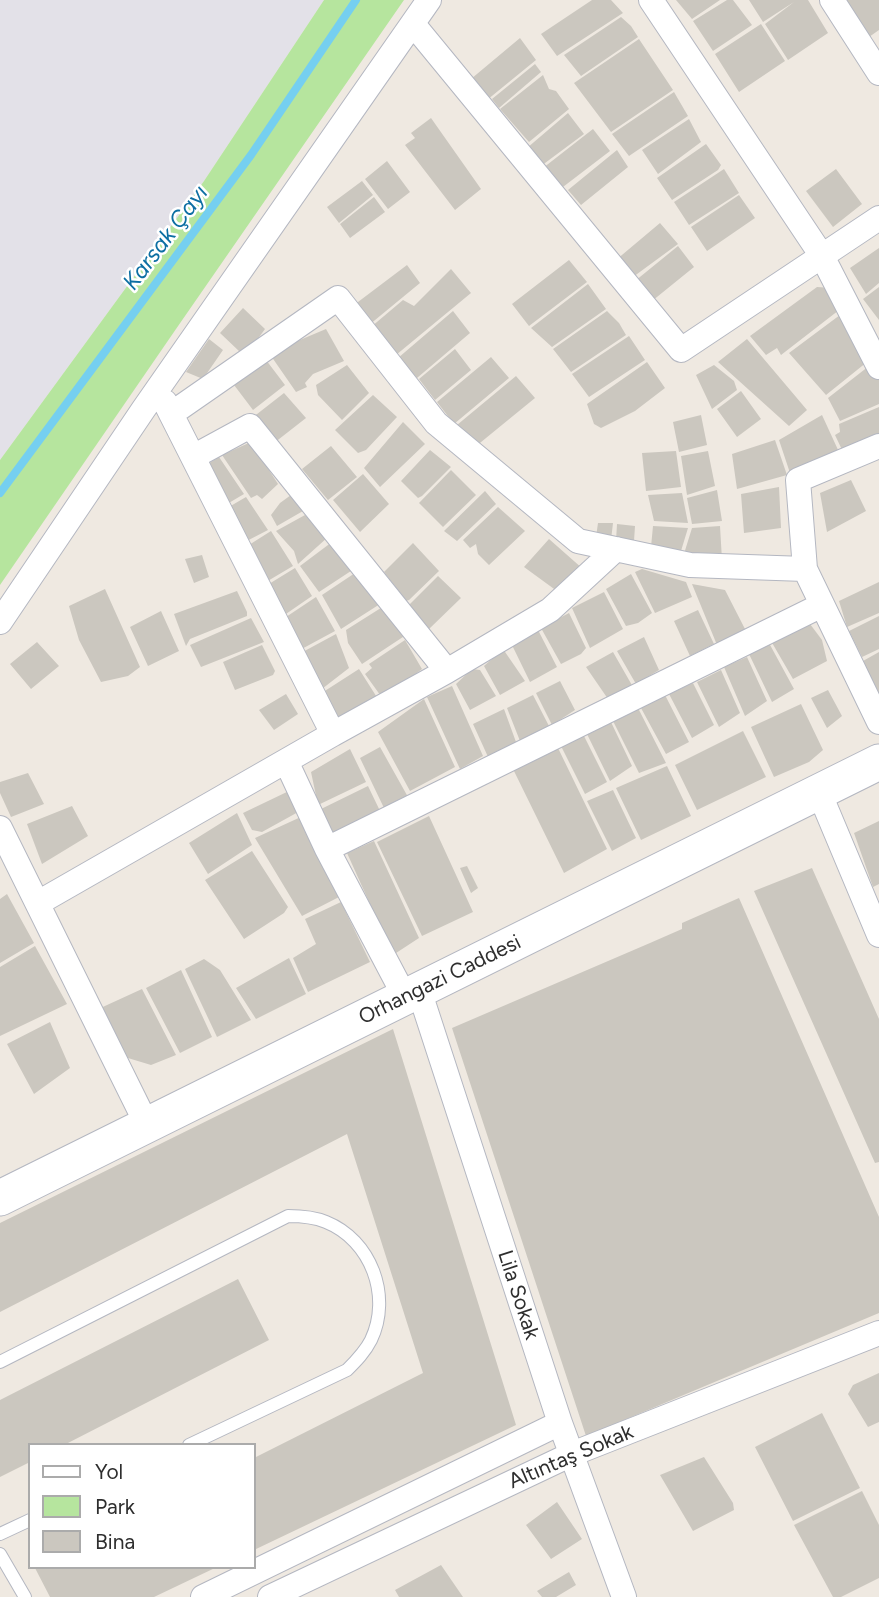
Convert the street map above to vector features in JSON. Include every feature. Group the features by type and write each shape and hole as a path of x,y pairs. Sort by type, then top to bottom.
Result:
{"street":[{"path":"0,622 158,389 429,0"},
{"path":"652,0 822,256 879,367"},
{"path":"832,0 879,73"},
{"path":"413,24 681,350 879,218"},
{"path":"171,414 338,298 436,423 578,541 691,565 805,569"},
{"path":"158,389 333,734"},
{"path":"193,457 250,426 447,671"},
{"path":"879,446 798,480 805,569 879,722"},
{"path":"38,903 550,610 616,549"},
{"path":"327,849 822,605"},
{"name":"Lila Sokak","path":"286,761 327,849 412,994 560,1423 624,1597"},
{"name":"Orhangazi Caddesi","path":"0,1198 879,762"},
{"path":"818,792 879,934"},
{"path":"0,828 147,1125"},
{"name":"Altıntaş Sokak","path":"270,1597 572,1454 879,1333"},
{"name":"Altıntaş Sokak","path":"203,1597 560,1423"}],"lane":[{"path":"0,1362 288,1216 309,1217 343,1231 358,1244 370,1261 380,1301 377,1322 360,1356 347,1370 193,1443"},
{"path":"0,1534 28,1521"},
{"path":"0,1553 25,1597"}],"shaded area":[{"path":"0,0 324,0 204,181 0,460"}],"green space":[{"path":"324,0 404,0 0,585 0,460 204,181"}],"building":[{"path":"592,0 611,0 623,13 557,56 541,34"},
{"path":"676,0 720,0 692,19"},
{"path":"727,0 733,0 752,25 713,51 693,21"},
{"path":"749,0 808,0 828,33 788,60 765,24 794,2 763,22"},
{"path":"844,0 879,0 879,30 869,37"},
{"path":"621,17 638,37 581,76 564,55"},
{"path":"761,24 785,61 739,92 715,54"},
{"path":"520,38 536,60 487,100 471,79"},
{"path":"639,39 673,90 611,132 574,83"},
{"path":"535,64 541,72 499,108 492,99"},
{"path":"543,75 549,89 556,91 569,109 529,142 500,109"},
{"path":"674,92 688,116 629,156 612,134"},
{"path":"568,113 584,134 541,166 527,148"},
{"path":"431,118 481,189 455,210 405,145 415,138 411,133"},
{"path":"689,119 701,142 658,174 642,150"},
{"path":"593,129 610,151 559,190 543,168"},
{"path":"706,144 721,165 718,170 672,200 657,178"},
{"path":"617,150 628,167 581,205 568,190"},
{"path":"387,161 410,192 388,209 365,179"},
{"path":"724,169 739,193 689,225 674,202"},
{"path":"836,169 862,204 833,227 806,191"},
{"path":"362,181 373,195 339,223 327,207"},
{"path":"739,195 755,218 707,251 691,227"},
{"path":"374,197 385,212 350,238 340,224"},
{"path":"660,223 678,244 633,277 616,260"},
{"path":"678,246 694,267 652,301 635,281"},
{"path":"879,248 879,283 866,294 850,268"},
{"path":"569,260 587,282 529,326 512,304"},
{"path":"407,265 420,283 369,325 354,305"},
{"path":"451,269 471,293 396,355 371,327 403,300 414,306"},
{"path":"588,284 606,309 552,347 531,328"},
{"path":"817,287 833,288 843,307 781,355 777,348 766,355 750,336"},
{"path":"879,287 879,320 863,299"},
{"path":"243,308 265,329 257,340 240,352 220,333"},
{"path":"453,311 470,333 417,378 398,358"},
{"path":"607,311 626,335 571,372 553,349"},
{"path":"844,312 867,362 826,395 789,353"},
{"path":"326,329 344,361 313,374 305,383 307,387 296,392 269,353"},
{"path":"629,336 645,360 589,397 572,374"},
{"path":"209,339 223,350 203,379 186,372"},
{"path":"747,339 807,410 789,426 718,362"},
{"path":"455,349 471,370 435,400 419,379"},
{"path":"263,356 285,385 253,410 231,381"},
{"path":"491,357 509,378 454,424 437,402"},
{"path":"647,362 665,388 635,411 601,428 594,424 587,404"},
{"path":"347,365 369,393 342,420 318,395 316,385"},
{"path":"714,365 734,381 737,390 712,409 696,375"},
{"path":"869,366 879,379 879,404 840,421 828,398"},
{"path":"516,376 535,398 475,447 457,425"},
{"path":"741,391 761,419 737,437 717,409"},
{"path":"284,393 306,418 274,443 252,418"},
{"path":"373,395 397,417 366,450 358,453 335,430"},
{"path":"879,407 879,437 844,454 835,435 840,432 839,424"},
{"path":"701,415 707,445 679,452 673,422"},
{"path":"822,415 839,452 791,476 779,440"},
{"path":"403,422 425,444 380,487 364,468"},
{"path":"775,440 787,475 737,489 732,454"},
{"path":"251,442 278,484 262,499 257,495 251,498 222,455"},
{"path":"331,446 357,477 328,500 302,469"},
{"path":"430,450 451,467 418,498 401,481"},
{"path":"676,451 681,487 646,491 642,453"},
{"path":"708,451 715,486 687,495 681,456"},
{"path":"219,457 244,494 222,507 200,469"},
{"path":"451,470 476,495 443,527 419,503"},
{"path":"363,474 389,504 360,532 333,500"},
{"path":"851,480 866,511 827,532 820,493"},
{"path":"779,487 781,528 744,533 741,494"},
{"path":"717,490 722,521 692,524 687,498"},
{"path":"485,491 496,504 457,541 444,531"},
{"path":"682,493 688,523 654,521 648,495"},
{"path":"291,495 303,511 277,526 271,515 280,503"},
{"path":"246,497 268,530 239,545 222,511"},
{"path":"498,507 525,531 489,565 478,554 476,544 470,548 463,540"},
{"path":"305,515 328,537 298,564 294,551 276,531"},
{"path":"598,523 613,523 611,540 596,537"},
{"path":"617,524 635,526 634,541 616,541"},
{"path":"653,526 688,528 681,551 651,547"},
{"path":"720,526 722,560 683,557 692,528"},
{"path":"271,531 293,566 261,585 241,550"},
{"path":"549,539 583,569 561,594 524,567"},
{"path":"332,542 354,569 319,592 300,566"},
{"path":"413,543 439,571 406,601 384,572"},
{"path":"202,555 209,577 194,583 185,559"},
{"path":"295,568 312,596 283,616 264,587"},
{"path":"642,569 686,582 692,597 655,613 635,572"},
{"path":"355,573 380,604 341,629 322,595"},
{"path":"631,574 652,613 638,623 626,626 606,589"},
{"path":"438,576 461,598 428,630 408,606"},
{"path":"879,582 879,613 847,627 839,601"},
{"path":"692,584 725,590 745,629 717,645"},
{"path":"105,589 140,667 128,676 101,682 79,640 69,606"},
{"path":"237,591 247,616 190,639 186,646 174,614"},
{"path":"604,592 623,629 590,648 572,608"},
{"path":"316,597 335,631 298,651 283,619"},
{"path":"384,606 406,635 362,664 348,643 346,630"},
{"path":"698,610 714,644 690,656 674,621"},
{"path":"161,611 179,651 148,666 130,627"},
{"path":"569,613 586,648 581,654 561,664 541,628"},
{"path":"879,616 879,649 862,657 849,631"},
{"path":"251,618 264,642 201,667 190,645"},
{"path":"810,624 822,640 827,661 793,679 771,641"},
{"path":"538,630 557,667 530,682 511,643"},
{"path":"336,634 349,668 318,692 299,654"},
{"path":"644,637 659,670 636,684 617,651"},
{"path":"405,640 422,669 383,699 365,674 372,668 369,664"},
{"path":"37,642 59,666 31,689 10,664"},
{"path":"769,643 794,689 772,702 749,654"},
{"path":"262,645 275,671 273,675 235,690 223,662"},
{"path":"503,649 525,681 500,695 484,666"},
{"path":"613,652 633,687 608,699 586,667"},
{"path":"879,652 879,694 863,661"},
{"path":"747,657 767,701 745,716 724,667"},
{"path":"359,669 378,699 344,718 328,713 317,696"},
{"path":"472,669 480,670 496,696 470,710 456,684"},
{"path":"721,670 740,713 719,727 697,682"},
{"path":"560,681 575,710 552,725 536,693"},
{"path":"693,683 714,725 692,738 669,694"},
{"path":"452,686 483,756 460,769 427,697"},
{"path":"828,690 842,716 827,728 811,698"},
{"path":"286,694 298,714 274,730 259,710"},
{"path":"533,695 549,726 520,741 507,708"},
{"path":"665,695 689,742 666,754 641,708"},
{"path":"424,699 455,767 410,791 378,732"},
{"path":"801,704 823,750 809,762 774,777 751,727"},
{"path":"638,708 666,763 639,773 613,721"},
{"path":"504,709 516,742 489,759 473,724"},
{"path":"610,720 632,766 610,781 586,732"},
{"path":"743,731 766,777 697,810 675,765"},
{"path":"583,734 607,782 585,794 561,746"},
{"path":"380,747 408,797 384,808 360,758"},
{"path":"558,748 607,849 564,873 513,769"},
{"path":"350,749 366,782 318,805 311,772"},
{"path":"667,766 691,816 641,840 616,788"},
{"path":"28,773 44,804 11,817 0,793 0,782"},
{"path":"368,786 381,813 333,838 319,810"},
{"path":"291,790 300,811 262,832 252,830 243,813"},
{"path":"613,790 636,838 612,851 587,801"},
{"path":"72,806 88,836 42,864 27,824"},
{"path":"237,813 252,845 208,874 189,843"},
{"path":"303,816 339,897 302,916 255,838"},
{"path":"429,816 473,912 422,936 377,842"},
{"path":"879,821 879,884 873,887 854,833"},
{"path":"374,841 419,938 393,955 347,853"},
{"path":"252,851 288,907 284,913 244,939 205,880"},
{"path":"467,866 478,888 471,893 460,868"},
{"path":"812,868 879,1019 879,1162 875,1163 754,891"},
{"path":"7,894 34,943 0,963 0,899"},
{"path":"739,898 879,1217 879,1313 586,1436 452,1028 682,929 682,923"},
{"path":"341,902 370,962 308,992 293,958 316,944 305,919"},
{"path":"35,946 67,1004 0,1036 0,967"},
{"path":"289,958 306,994 256,1019 236,988"},
{"path":"204,959 220,970 251,1020 217,1037 185,969"},
{"path":"181,970 212,1037 180,1053 146,988"},
{"path":"142,989 176,1055 151,1065 118,1055 94,1011"},
{"path":"50,1022 70,1068 34,1094 7,1044"},
{"path":"393,1029 516,1425 256,1549 256,1457 423,1373 347,1134 0,1312 0,1223"},
{"path":"238,1279 269,1340 68,1443 28,1443 28,1463 0,1477 0,1400"},
{"path":"879,1373 879,1422 868,1427 848,1394 853,1385"},
{"path":"822,1413 860,1488 793,1521 755,1447"},
{"path":"704,1457 733,1503 734,1510 693,1531 660,1475"},
{"path":"862,1491 879,1525 879,1578 841,1597 833,1597 794,1525"},
{"path":"557,1502 582,1539 551,1559 526,1525"},
{"path":"441,1565 463,1597 399,1597 395,1590"},
{"path":"36,1569 213,1569 154,1597 50,1597"},
{"path":"569,1572 576,1585 556,1597 542,1597 537,1591"}],"waterway":[{"name":"Karsak Çayı","path":"0,493 251,155 356,0"}]}
